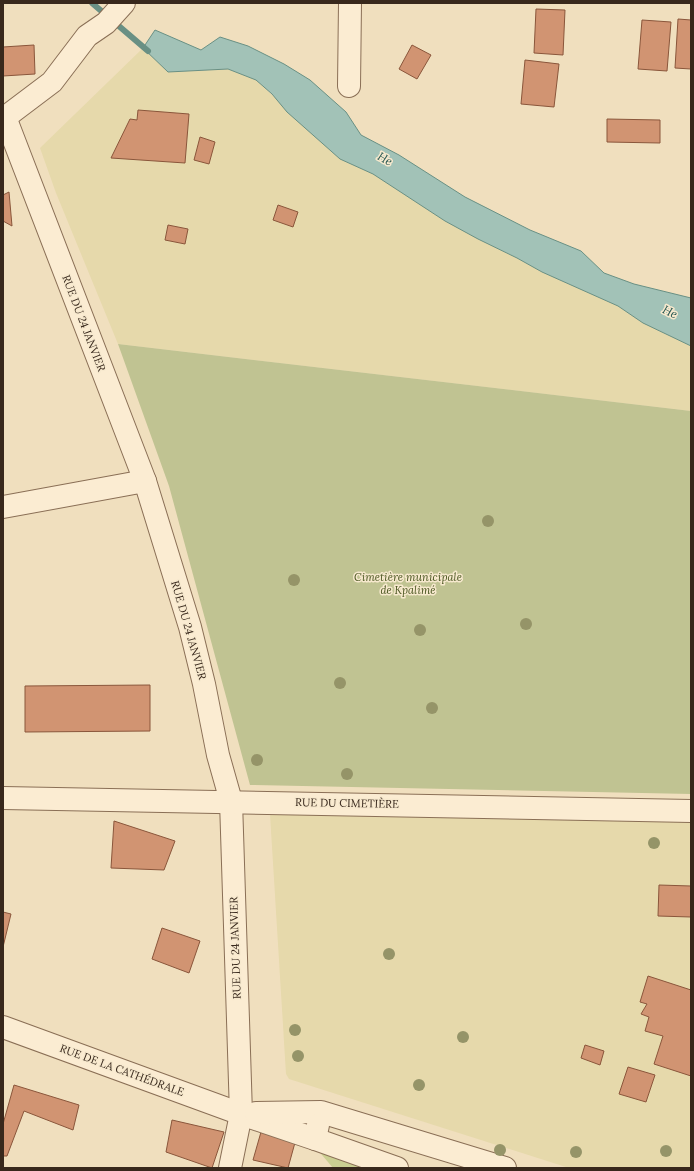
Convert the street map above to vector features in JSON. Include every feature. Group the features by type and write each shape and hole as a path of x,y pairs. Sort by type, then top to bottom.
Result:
{"street":[{"path":"349,86 350,3"},
{"path":"4,118 52,82 88,36 106,23 123,4"},
{"name":"RUE DU 24 JANVIER","path":"4,118 145,481 190,628 204,684 218,755 231,801 241,1114 230,1168"},
{"path":"3,507 145,481"},
{"name":"RUE DU CIMETIÈRE","path":"3,798 691,810"},
{"name":"RUE DE LA CATHÉDRALE","path":"3,1027 241,1114 397,1168"},
{"path":"315,1139 321,1112"},
{"path":"241,1114 321,1112 505,1168"}],"shaded area":[{"path":"143,48 168,72 228,69 256,80 340,159 373,174 445,221 542,272 618,306 643,323 691,346 691,411 118,344 56,193 40,148"},
{"path":"269,798 691,816 691,1168 569,1168 289,1079 286,1074"}],"green space":[{"name":"Cimetière municipale de Kpalimé","path":"118,344 691,411 691,794 250,785 169,486"},
{"path":"317,1149 376,1168 333,1168"}],"water":[{"path":"155,30 201,50 220,37 248,46 284,64 310,80 346,112 361,135 399,155 465,197 530,230 581,251 604,273 634,284 691,298 691,346 643,323 618,306 542,272 478,239 445,221 373,174 340,159 287,112 272,94 256,80 228,69 168,72 143,48"}],"building":[{"path":"536,9 565,10 563,55 534,53"},
{"path":"678,19 691,20 691,69 675,68"},
{"path":"642,20 671,22 667,71 638,69"},
{"path":"34,45 35,74 3,76 3,47"},
{"path":"412,45 431,55 417,79 399,69"},
{"path":"525,60 559,64 554,107 521,104"},
{"path":"138,110 189,114 185,163 111,158 130,119 137,120"},
{"path":"607,119 660,120 660,143 607,142"},
{"path":"200,137 215,142 209,164 194,160"},
{"path":"9,192 12,226 3,221 3,195"},
{"path":"278,205 298,212 293,227 273,220"},
{"path":"168,225 188,229 185,244 165,240"},
{"path":"150,685 150,731 25,732 25,686"},
{"path":"114,821 175,841 164,870 111,868"},
{"path":"659,885 691,886 691,917 658,916"},
{"path":"3,912 11,914 3,947"},
{"path":"162,928 200,941 189,973 152,959"},
{"path":"648,976 691,990 691,1076 654,1064 663,1036 645,1031 649,1017 641,1014 647,1004 640,1002"},
{"path":"585,1045 604,1051 600,1065 581,1058"},
{"path":"628,1067 655,1075 646,1102 619,1094"},
{"path":"14,1085 79,1105 73,1130 24,1111 7,1156 3,1156 3,1124"},
{"path":"267,1111 299,1128 288,1168 253,1160"},
{"path":"172,1120 224,1132 212,1168 166,1152"}],"waterway":[{"name":"He","path":"92,3 148,51"}]}
